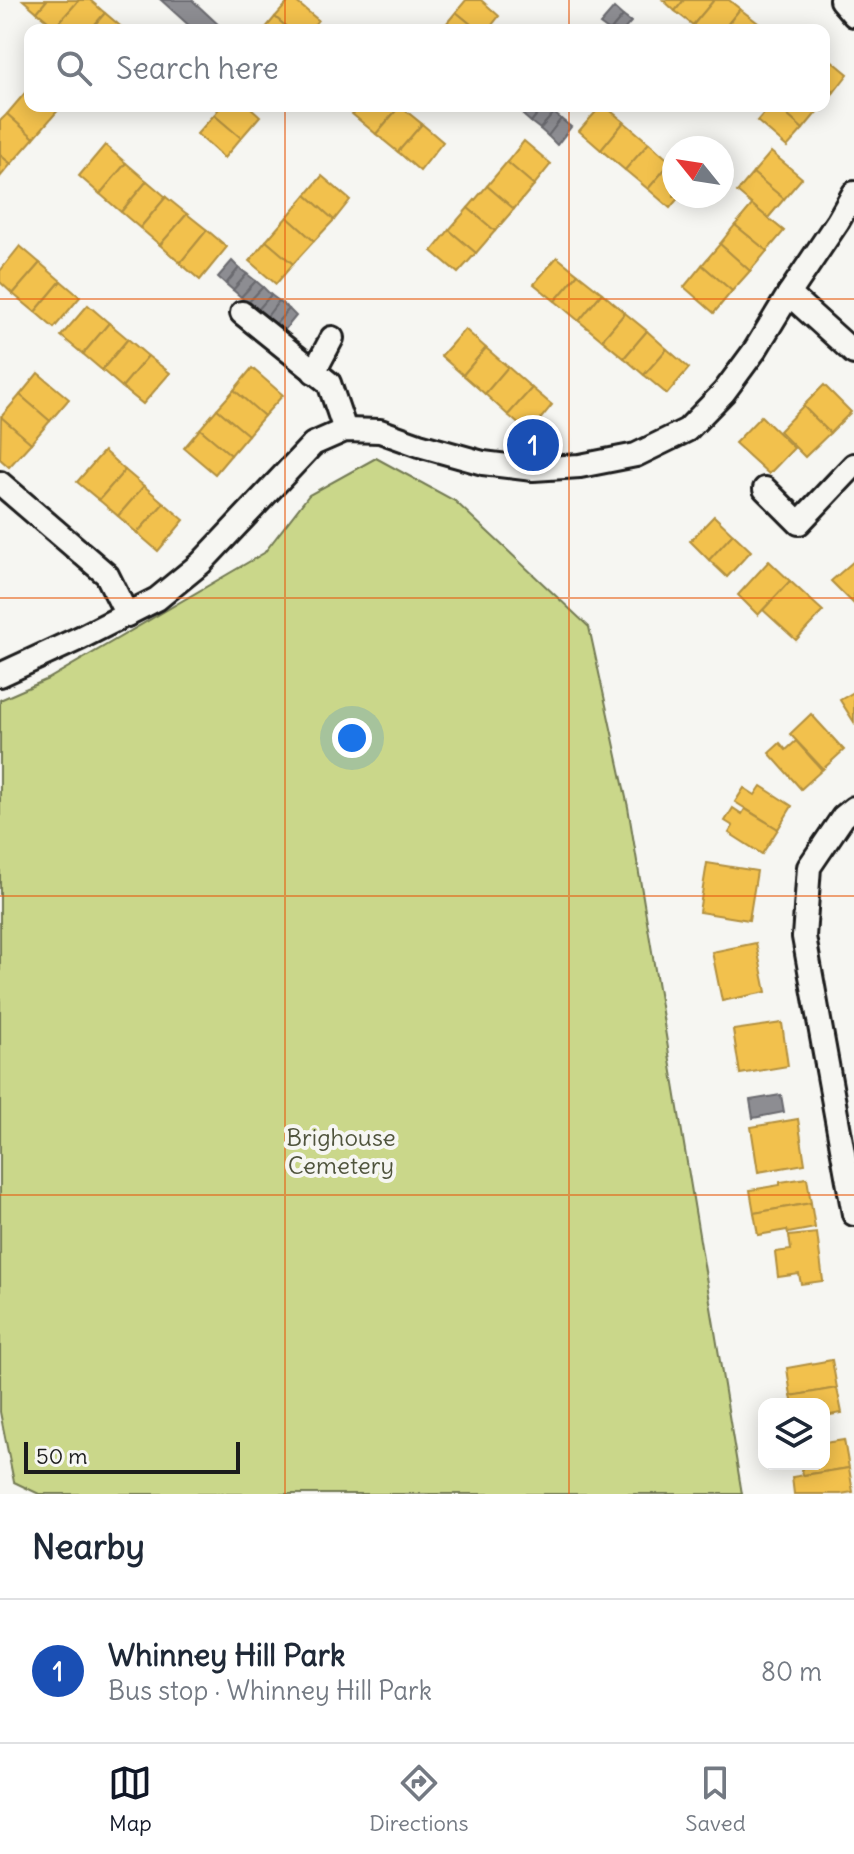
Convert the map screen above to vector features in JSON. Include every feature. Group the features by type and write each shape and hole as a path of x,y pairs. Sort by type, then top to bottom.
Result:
{"street":[{"path":"841,0 854,15"},
{"path":"0,675 157,599 201,563 313,444 345,430 380,431 483,463 533,469 580,466 636,455 687,430 724,392 755,350 854,193"},
{"path":"789,294 854,353"},
{"path":"242,313 329,383 345,430"},
{"path":"314,372 332,338"},
{"path":"765,489 799,523 854,465"},
{"path":"0,483 107,575 127,615"},
{"path":"854,808 843,817 809,867 804,937 854,1214"}],"green space":[{"name":"Brighouse Cemetery","path":"376,458 455,501 589,627 628,807 742,1494 39,1494 14,1482 0,1412 0,700 48,679 264,553 309,495"}],"building: Homes":[{"path":"23,0 47,0 37,12"},
{"path":"47,0 79,0 58,24 51,24 37,12"},
{"path":"79,0 90,0 105,13 95,24 58,24"},
{"path":"290,0 294,0 318,20 315,24 283,24 275,17"},
{"path":"466,0 481,0 499,16 493,24 471,24 456,12"},
{"path":"663,0 684,0 675,11"},
{"path":"684,0 714,0 694,24 675,11"},
{"path":"714,0 729,0 740,9 728,24 694,24"},
{"path":"740,9 758,23 757,24 728,24"},
{"path":"456,12 471,24 446,24"},
{"path":"105,13 118,24 95,24"},
{"path":"275,17 283,24 269,24"},
{"path":"830,59 848,74 834,92 830,88"},
{"path":"24,94 24,112 57,112 34,138 7,114"},
{"path":"216,112 256,112 260,116 241,138 214,115"},
{"path":"354,112 395,112 376,134 352,114"},
{"path":"395,112 407,112 422,124 398,152 376,134"},
{"path":"596,112 612,112 624,122 601,150 579,131"},
{"path":"765,112 784,112 803,129 787,147 757,121"},
{"path":"784,112 817,112 803,129"},
{"path":"7,114 34,138 11,164 0,155 0,121"},
{"path":"214,115 241,138 224,158 197,134"},
{"path":"624,122 649,143 625,170 601,150"},
{"path":"422,124 443,142 420,171 398,152"},
{"path":"524,141 551,164 534,185 507,162"},
{"path":"649,143 662,154 662,173 648,189 625,170"},
{"path":"105,145 126,163 100,194 79,176"},
{"path":"771,152 802,178 784,199 753,173"},
{"path":"0,155 11,164 0,177"},
{"path":"507,162 534,185 514,209 487,186"},
{"path":"126,163 147,181 121,212 100,194"},
{"path":"662,173 662,201 648,189"},
{"path":"753,173 784,199 768,218 737,192"},
{"path":"322,176 350,200 334,220 306,195"},
{"path":"147,181 166,197 140,228 121,212"},
{"path":"487,186 514,209 495,231 468,208"},
{"path":"306,195 334,220 314,241 287,217"},
{"path":"166,197 187,214 160,245 140,228"},
{"path":"752,205 784,231 767,251 735,225"},
{"path":"468,208 495,231 476,253 449,230"},
{"path":"187,214 207,230 180,263 160,245"},
{"path":"287,217 314,241 293,264 266,241"},
{"path":"735,225 767,251 750,271 720,244"},
{"path":"207,230 227,247 200,280 180,263"},
{"path":"449,230 476,253 458,273 432,251"},
{"path":"266,241 293,264 276,284 249,261"},
{"path":"720,244 750,271 732,291 702,265"},
{"path":"20,246 40,263 13,294 0,282 0,271"},
{"path":"557,257 578,274 555,301 534,284"},
{"path":"40,263 61,281 35,312 13,294"},
{"path":"702,265 732,291 714,313 684,287"},
{"path":"578,274 602,293 579,321 555,301"},
{"path":"61,281 80,297 54,328 35,312"},
{"path":"602,293 625,313 602,340 579,321"},
{"path":"88,305 109,323 83,354 61,336"},
{"path":"625,313 647,331 624,358 602,340"},
{"path":"109,323 128,339 102,370 83,354"},
{"path":"465,329 486,348 463,375 441,356"},
{"path":"647,331 667,349 644,375 624,358"},
{"path":"128,339 148,356 122,387 102,370"},
{"path":"486,348 508,367 485,394 463,375"},
{"path":"667,349 689,368 667,394 644,375"},
{"path":"148,356 170,373 143,404 122,387"},
{"path":"508,367 532,388 508,415 485,394"},
{"path":"252,368 283,395 264,416 234,390"},
{"path":"38,373 69,399 50,421 20,395"},
{"path":"824,385 851,412 830,433 803,406"},
{"path":"532,388 552,405 529,433 508,415"},
{"path":"234,390 264,416 248,435 217,409"},
{"path":"20,395 50,421 31,443 1,417"},
{"path":"803,406 830,433 805,457 779,431"},
{"path":"217,409 248,435 231,455 200,429"},
{"path":"761,416 794,448 769,474 735,443"},
{"path":"1,417 31,443 9,467 0,459"},
{"path":"200,429 231,455 215,474 184,448"},
{"path":"104,451 125,470 99,500 77,482"},
{"path":"125,470 144,486 118,516 99,500"},
{"path":"144,486 164,503 137,533 118,516"},
{"path":"164,503 184,520 158,551 137,533"},
{"path":"714,516 733,534 709,560 690,541"},
{"path":"733,534 751,551 727,577 709,560"},
{"path":"769,561 790,581 758,615 738,595"},
{"path":"854,561 854,604 831,581"},
{"path":"790,581 823,611 796,640 763,610"},
{"path":"854,692 854,722 840,700"},
{"path":"811,714 844,750 823,769 790,734"},
{"path":"796,741 822,770 801,789 769,753 780,743 786,750"},
{"path":"761,786 792,806 778,829 735,802 744,788 755,795"},
{"path":"733,808 742,814 745,809 778,829 762,854 729,833 733,826 725,821"},
{"path":"707,863 757,871 749,920 699,912"},
{"path":"756,943 766,992 722,1001 712,952"},
{"path":"782,1023 788,1066 740,1074 733,1030"},
{"path":"798,1119 805,1164 758,1172 751,1127"},
{"path":"807,1178 811,1203 754,1213 750,1190"},
{"path":"811,1203 815,1228 758,1235 754,1213"},
{"path":"817,1233 823,1281 801,1284 799,1274 778,1277 775,1252 791,1250 789,1236"},
{"path":"832,1360 837,1388 791,1396 787,1368"},
{"path":"837,1388 842,1413 830,1415 830,1398 791,1396"},
{"path":"844,1440 849,1468 803,1475 802,1470 830,1470 830,1442"},
{"path":"849,1468 853,1492 794,1494 792,1477"}],"building: Industry":[{"path":"161,0 192,0 218,24 187,24"},
{"path":"614,8 623,16 616,24 600,24"},
{"path":"623,16 631,22 629,24 616,24"},
{"path":"525,112 539,112 531,122 523,115"},
{"path":"539,112 554,113 540,129 531,122"},
{"path":"554,113 561,119 548,136 540,129"},
{"path":"561,119 571,127 557,145 548,136"},
{"path":"232,261 239,268 226,284 218,277"},
{"path":"239,268 247,274 233,290 226,284"},
{"path":"247,274 256,281 241,297 233,290"},
{"path":"256,281 263,287 248,303 241,297"},
{"path":"263,287 271,295 257,311 248,303"},
{"path":"271,295 279,301 266,318 257,311"},
{"path":"279,301 289,309 275,325 266,318"},
{"path":"289,309 296,316 283,332 275,325"},
{"path":"781,1095 784,1112 753,1118 750,1100"}],"place":[{"name":"Whinney Hill Park","path":"533,445"}]}
